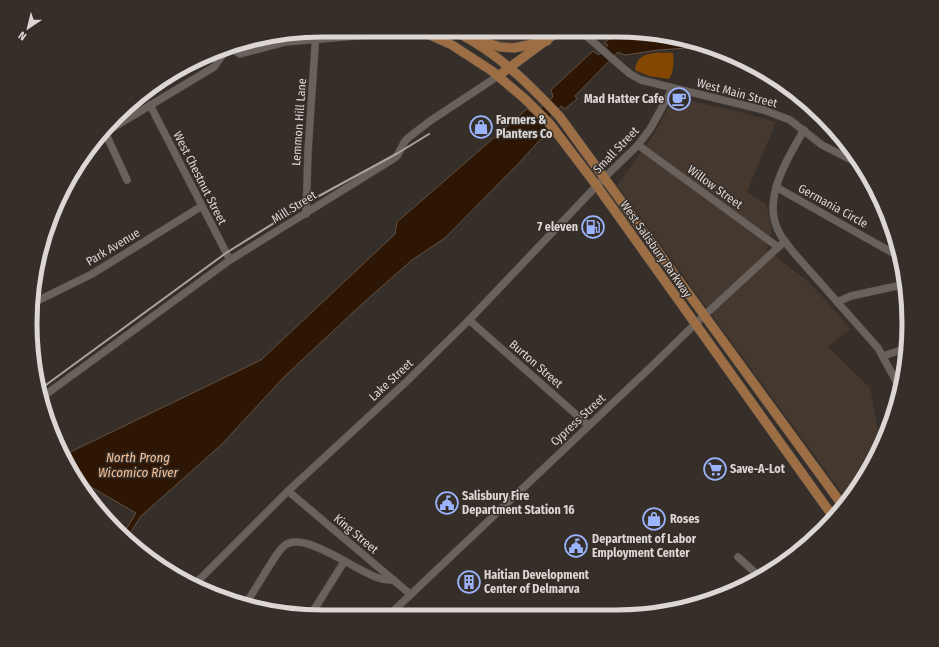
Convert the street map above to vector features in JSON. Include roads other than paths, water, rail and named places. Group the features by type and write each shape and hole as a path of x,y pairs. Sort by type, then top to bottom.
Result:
{"main road":[{"name":"West Salisbury Parkway","path":"436,37 465,52 498,76 525,98 550,124 597,186 830,513"},
{"path":"467,38 500,47 514,48 548,37"},
{"name":"Mill Street","path":"498,76 550,37"},
{"name":"West Salisbury Parkway","path":"467,38 490,51 538,94 560,117 840,502"}],"street":[{"path":"235,51 240,54 285,42 349,37"},
{"name":"West Main Street","path":"588,37 630,74 641,80 764,110 790,120 822,145 851,160"},
{"name":"Lemmon Hill Lane","path":"306,214 308,152 316,40"},
{"path":"117,125 214,67 222,56"},
{"name":"Mill Street","path":"46,395 230,260 393,159 397,156 408,138 430,121 498,76"},
{"name":"Small Street","path":"597,186 638,145 650,129 673,88"},
{"name":"West Chestnut Street","path":"150,105 230,260"},
{"path":"131,112 134,115"},
{"path":"804,130 793,149 776,187 774,197 775,222 785,241 878,348 896,380"},
{"path":"105,139 127,180"},
{"name":"Willow Street","path":"638,145 778,247"},
{"name":"Lake Street","path":"199,581 288,491 405,383 469,320 597,186"},
{"name":"Germania Circle","path":"776,187 892,251"},
{"name":"Park Avenue","path":"38,300 92,274 202,206"},
{"name":"Cypress Street","path":"394,610 695,324 785,241"},
{"path":"837,302 852,296 900,285"},
{"name":"Burton Street","path":"469,320 588,426"},
{"path":"883,356 901,350"},
{"name":"King Street","path":"288,491 410,594"},
{"path":"248,600 277,554 285,545 296,541 313,545 344,562 379,578 394,580"},
{"path":"738,557 757,573"},
{"path":"314,609 344,562"}],"water":[{"name":"North Prong Wicomico River","path":"612,37 616,37 653,39 692,48 658,50 625,55 618,52 575,96 577,99 565,109 561,106 544,124 549,130 518,164 445,238 412,260 362,304 285,376 221,445 141,516 130,534 126,530 136,513 86,484 68,453 261,360 395,234 397,222 527,109 534,114 553,97 551,90 593,51 599,55 608,45 604,43"}],"railway":[{"path":"44,386 226,253 306,203 398,153 429,134"}],"place":[{"name":"Mad Hatter Cafe","path":"679,99"},
{"name":"Farmers & Planters Co","path":"481,127"},
{"name":"7 eleven","path":"593,227"},
{"name":"Save-A-Lot","path":"715,469"},
{"name":"Salisbury Fire Department Station 16","path":"447,503"},
{"name":"Roses","path":"654,519"},
{"name":"Department of Labor Employment Center","path":"576,546"},
{"name":"Haitian Development Center of Delmarva","path":"469,582"}]}
